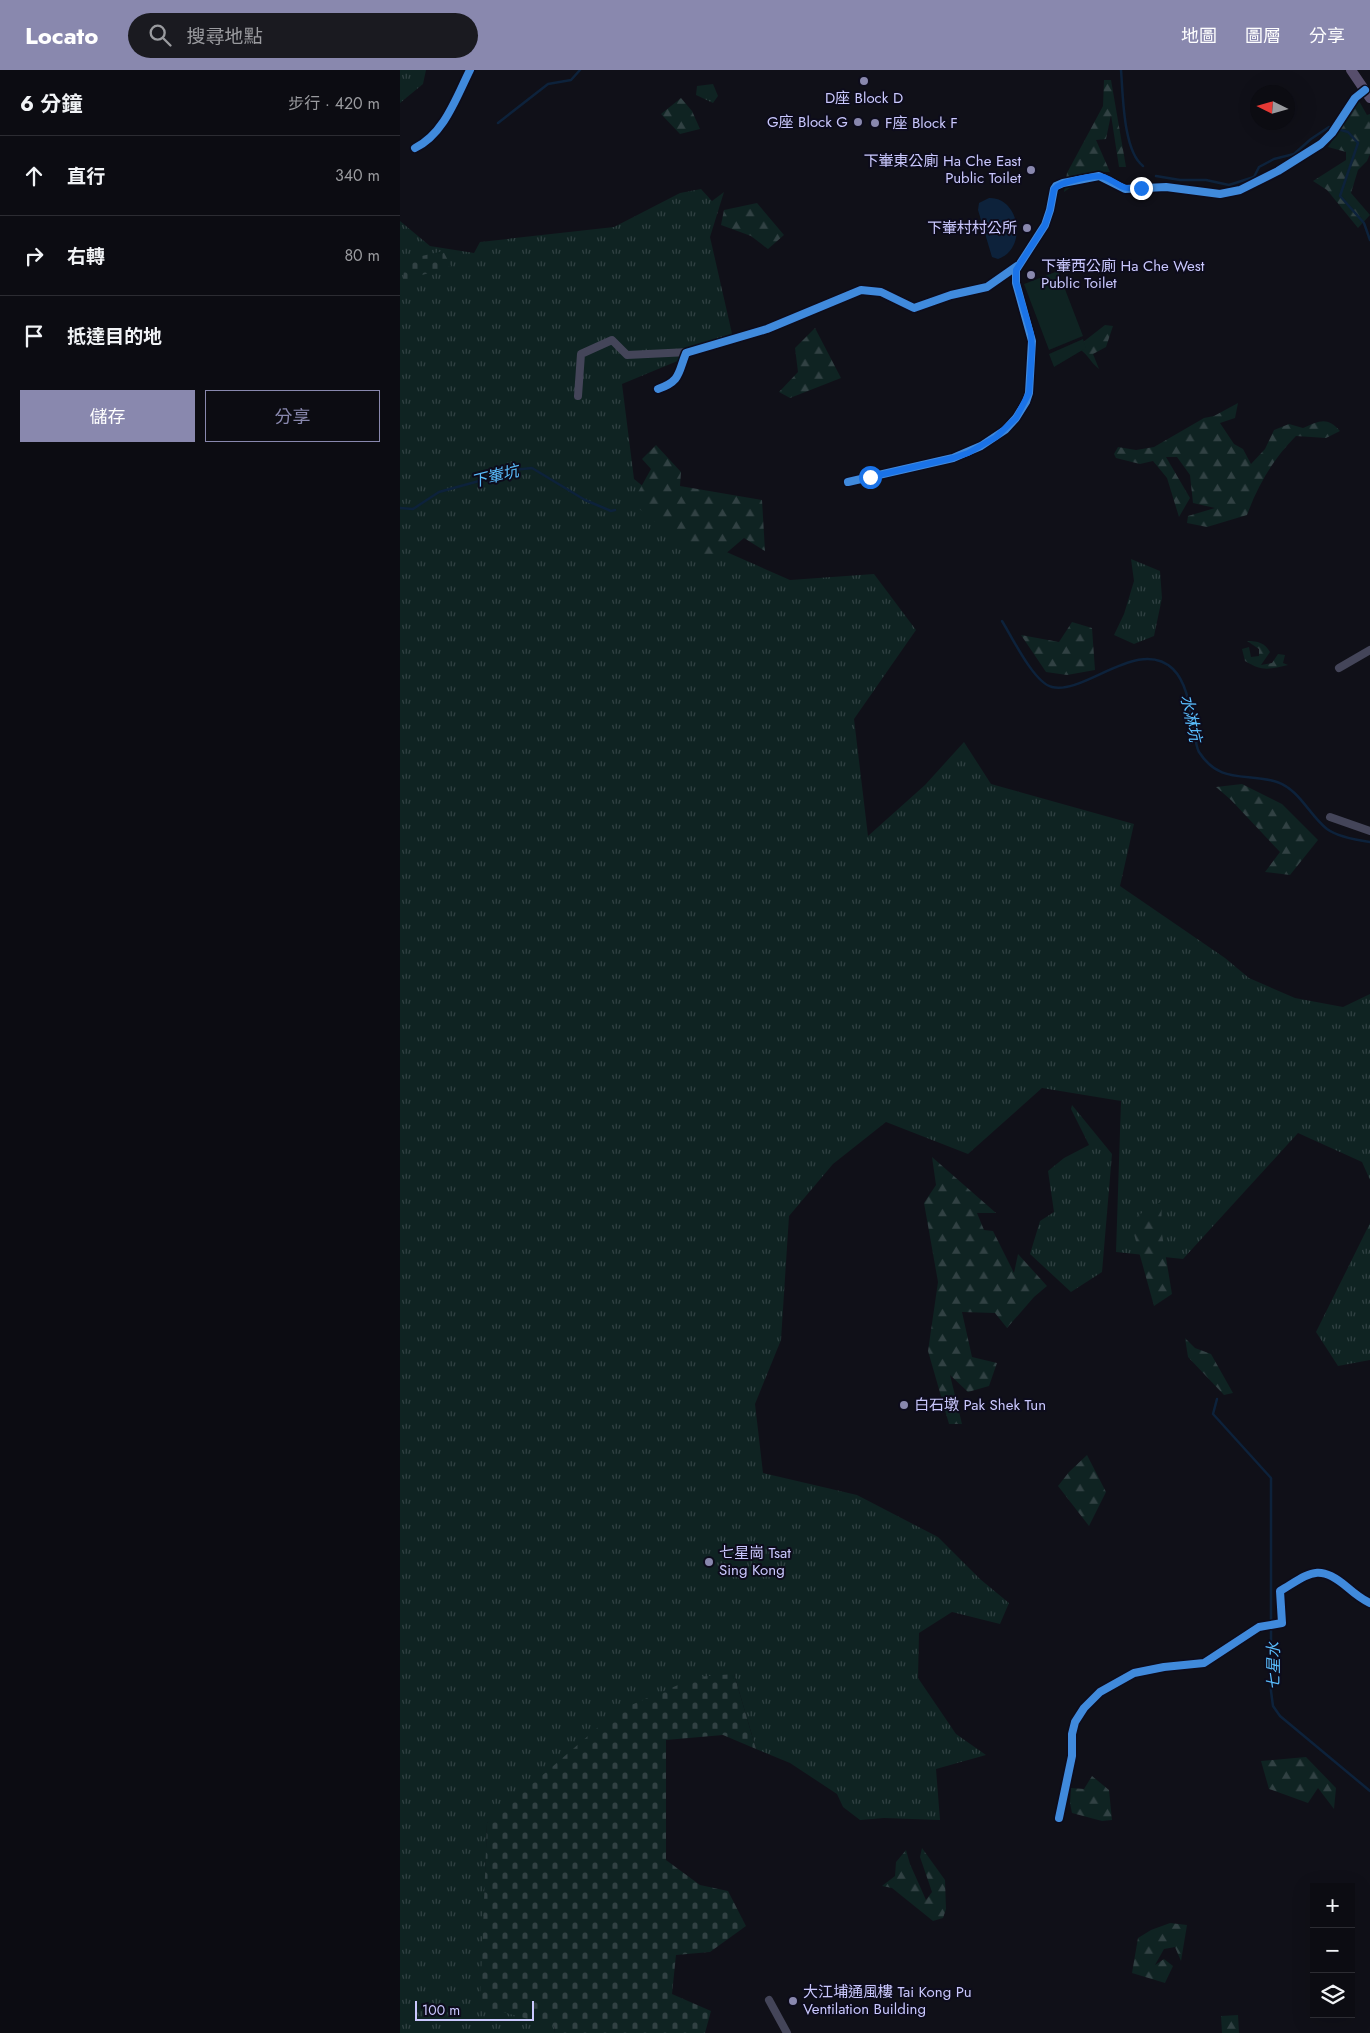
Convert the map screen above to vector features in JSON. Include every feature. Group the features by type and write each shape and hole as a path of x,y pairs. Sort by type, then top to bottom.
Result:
{"main road":[{"path":"1351,70 1367,94"}],"street":[{"path":"414,148 425,143 434,134 444,120 470,70"},
{"path":"578,396 581,354 612,340 627,355 689,352 767,329 857,291 878,290 914,308 951,295 987,287 1017,266 1045,225 1054,189 1059,184 1099,176 1125,189 1166,186 1220,194 1240,190 1313,150 1332,133 1350,104 1367,94"},
{"path":"848,482 968,453 996,437 1016,418 1029,393 1032,348 1031,334 1016,282 1017,266"},
{"path":"658,389 678,377 686,353 689,352"},
{"path":"1339,668 1370,650"},
{"path":"1330,817 1350,826 1370,831"},
{"path":"1059,1818 1072,1756 1072,1734 1075,1722 1084,1708 1100,1692 1134,1673 1164,1667 1204,1663 1259,1627 1282,1623 1280,1591 1305,1576 1324,1573 1335,1577 1363,1600 1370,1603"},
{"path":"770,2000 787,2033"}],"green space":[{"path":"400,70 426,70 423,84 400,103"},
{"path":"1104,80 1111,80 1126,167 1119,167 1111,115 1106,139 1096,140 1110,172 1093,172 1064,192 1067,173 1103,106"},
{"path":"713,84 718,96 713,103 696,95 697,86"},
{"path":"681,98 692,111 700,129 680,134 661,114"},
{"path":"1359,101 1367,115 1370,114 1370,154 1367,161 1358,170 1351,193 1370,215 1358,228 1327,190 1313,181 1346,160 1346,152 1328,147"},
{"path":"701,189 712,201 724,192 710,237 733,338 622,384 634,479 722,550 790,580 874,574 916,630 854,719 868,836 925,785 964,742 991,784 1134,824 1120,886 1225,958 1249,978 1295,998 1343,1007 1370,994 1370,1180 1362,1162 1298,1133 1183,1259 1116,1252 1121,1101 1042,1088 968,1154 886,1122 833,1164 789,1216 781,1340 755,1404 763,1473 857,1495 938,1537 980,1579 1009,1603 1000,1624 952,1612 919,1633 918,1678 956,1734 986,1755 936,1769 940,1820 884,1818 860,1820 843,1807 837,1794 790,1763 756,1749 734,1674 487,1823 484,1919 554,2026 555,2033 400,2033 400,221 430,246 474,253 480,242 614,227 680,193"},
{"path":"757,203 784,235 768,249 751,236 721,225 724,210"},
{"path":"443,251 451,266 403,281 405,260"},
{"path":"1058,271 1083,336 1049,350 1024,284"},
{"path":"1105,325 1113,326 1106,347 1093,354 1099,369 1078,346"},
{"path":"815,328 841,378 790,398 779,392 798,372 795,348"},
{"path":"1083,339 1086,348 1054,367 1049,354"},
{"path":"1238,403 1235,418 1220,423 1234,444 1243,449 1251,464 1265,449 1274,430 1289,424 1303,428 1323,421 1331,423 1340,431 1326,438 1296,436 1267,473 1247,515 1207,527 1187,523 1188,516 1215,508 1193,503 1190,475 1177,457 1166,457 1190,498 1179,517 1167,478 1153,461 1140,464 1116,458 1114,454 1118,447 1136,450 1154,447 1204,418 1214,416"},
{"path":"656,445 681,472 680,486 762,500 765,551 744,538 710,567 632,503 651,469 642,459"},
{"path":"1131,559 1160,571 1162,598 1154,636 1134,644 1114,635 1124,614 1134,581"},
{"path":"1072,622 1092,628 1095,670 1067,675 1046,672 1021,635 1059,642"},
{"path":"1247,641 1261,643 1270,652 1261,665 1272,663 1278,654 1285,655 1283,663 1288,665 1266,669 1245,661 1242,649 1249,647 1251,657 1259,656 1259,649"},
{"path":"1242,784 1282,804 1318,840 1290,875 1265,872 1280,852 1231,800 1216,787"},
{"path":"1072,1105 1112,1154 1102,1272 1071,1292 1030,1254 1040,1221 1054,1212 1048,1171 1064,1158 1089,1145 1071,1109"},
{"path":"932,1157 996,1213 977,1213 984,1230 993,1231 1014,1273 1018,1254 1047,1286 1034,1297 1007,1328 995,1313 962,1312 972,1357 997,1363 989,1386 968,1392 950,1375 962,1424 949,1424 928,1351 938,1282 924,1203 936,1185"},
{"path":"1162,1201 1161,1228 1172,1294 1154,1306 1134,1234 1137,1216"},
{"path":"1370,1223 1370,1360 1338,1366 1316,1332"},
{"path":"1185,1338 1195,1348 1211,1354 1233,1393 1224,1395 1188,1357"},
{"path":"1087,1455 1106,1492 1089,1526 1058,1486 1069,1472"},
{"path":"734,1674 756,1749 723,1735 666,1740 666,1860 700,1885 728,1891 746,1926 710,1952 676,1955 672,1994 711,2011 705,2033 555,2033 554,2026 480,2006 487,1823 617,1711 697,1677"},
{"path":"1306,1757 1336,1788 1334,1809 1318,1788 1308,1803 1269,1789 1261,1761"},
{"path":"1092,1776 1109,1790 1112,1820 1102,1821 1072,1813 1070,1803 1071,1788 1084,1789"},
{"path":"922,1848 945,1880 946,1909 943,1918 933,1921 892,1888 882,1886 895,1876 896,1862 906,1850 926,1900 932,1892 920,1857"},
{"path":"1170,1923 1187,1925 1181,1961 1175,1947 1164,1949 1155,1965 1164,1959 1173,1966 1165,1983 1132,1973 1138,1938 1151,1930"},
{"path":"1238,2015 1239,2033 1222,2033 1221,2016"}],"water":[{"path":"989,198 1000,200 1008,206 1016,224 1017,235 1014,245 998,259 992,257 978,210 979,203"}],"waterway":[{"path":"498,123 548,84 571,80 580,70"},
{"path":"1121,70 1128,135 1136,159 1143,166"},
{"path":"1156,176 1180,180 1206,180 1229,185 1254,177 1259,167 1274,159 1294,154 1311,139 1329,127 1333,128"},
{"path":"1341,130 1348,132 1358,143 1340,196 1364,223 1370,240"},
{"name":"下輋坑","path":"400,508 413,509 439,492 479,481 504,471 532,468 585,500 611,511 615,510"},
{"name":"水淋坑","path":"1002,621 1031,669 1045,684 1052,687 1065,687 1080,683 1128,662 1144,659 1159,661 1173,669 1186,691 1197,748 1207,762 1216,769 1235,776 1277,782 1292,791 1331,832 1370,842"},
{"name":"七星水","path":"1217,1399 1213,1414 1271,1478 1271,1691 1273,1706 1280,1716 1370,1791"}],"cycle path":[{"path":"415,148 425,142 441,125 470,70"},
{"path":"848,482 953,458 981,446 1005,430 1016,418 1029,393 1032,341 1016,283 1016,270 1045,225 1056,186 1099,176 1125,189 1166,187 1220,194 1240,190 1278,171 1321,144 1332,133 1355,98 1365,90"},
{"path":"658,389 671,383 678,376 686,353 767,329 861,290 881,292 914,308 951,295 987,287 1017,266"},
{"path":"1059,1818 1072,1756 1072,1734 1075,1722 1084,1708 1100,1692 1134,1673 1164,1667 1204,1663 1259,1627 1282,1623 1280,1591 1314,1573 1321,1573 1337,1579 1370,1603"}],"place":[{"name":"D座 Block D","path":"864,81"},
{"name":"G座 Block G","path":"858,122"},
{"name":"F座 Block F","path":"875,123"},
{"name":"下輋東公廁 Ha Che East Public Toilet","path":"1031,170"},
{"name":"下輋村村公所","path":"1027,228"},
{"name":"下輋西公廁 Ha Che West Public Toilet","path":"1031,275"},
{"name":"白石墩 Pak Shek Tun","path":"904,1405"},
{"name":"七星崗 Tsat Sing Kong","path":"709,1562"},
{"name":"大江埔通風樓 Tai Kong Pu Ventilation Building","path":"793,2001"}],"route":[{"path":"870,477 968,453 1005,430 1016,418 1029,393 1032,341 1016,282 1016,270 1045,225 1054,189 1059,184 1099,176 1106,178 1121,188 1141,188"}]}
